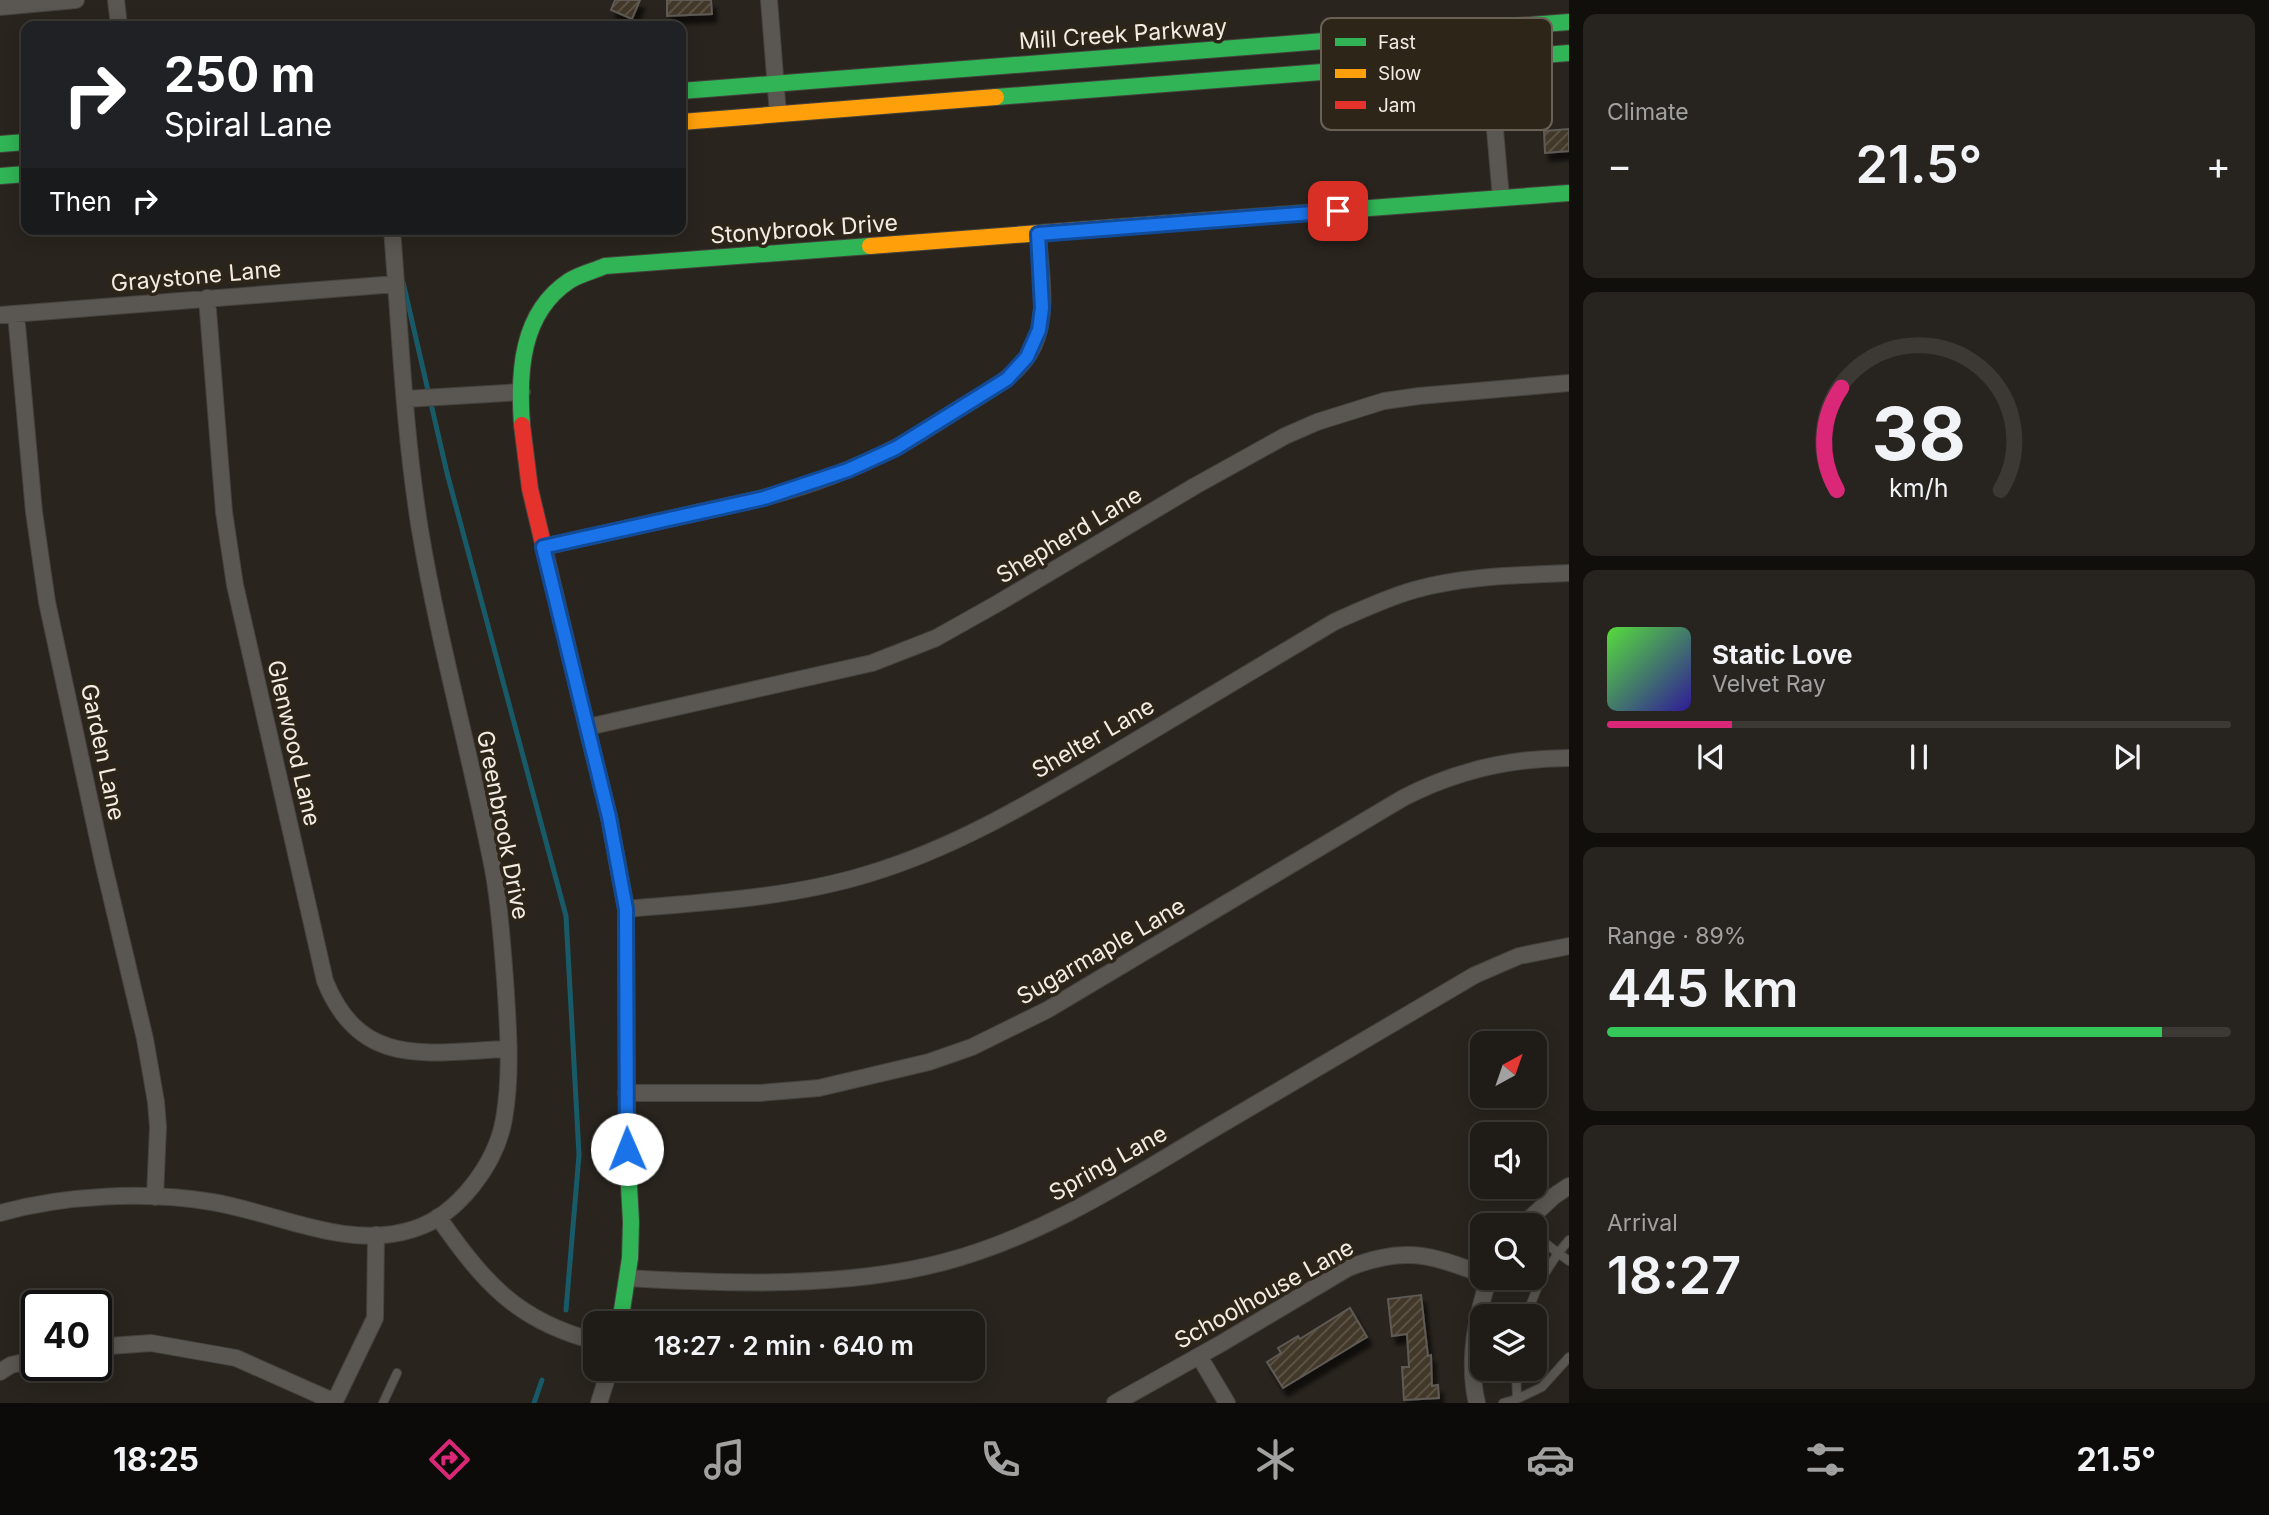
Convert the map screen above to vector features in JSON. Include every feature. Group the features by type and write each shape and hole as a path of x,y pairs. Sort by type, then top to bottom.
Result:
{"street":[{"path":"0,7 76,0"},
{"path":"116,0 118,21"},
{"path":"769,0 778,114"},
{"name":"Mill Creek Parkway","path":"686,91 1321,41"},
{"path":"686,122 1321,73"},
{"path":"1495,130 1501,198"},
{"path":"0,144 21,142"},
{"path":"0,176 21,174"},
{"name":"Stonybrook Drive","path":"622,1311 631,1222 626,1093 626,909 609,817 530,489 524,442 523,348 538,310 551,294 567,281 606,267 1569,193"},
{"path":"543,547 764,498 848,470 896,448 1007,379 1027,357 1039,330 1042,308 1038,234"},
{"name":"Greenbrook Drive","path":"0,1213 65,1199 155,1197 215,1202 328,1232 376,1235 418,1228 438,1217 464,1195 492,1154 504,1119 508,1049 500,922 493,870 433,601 418,516 405,399 392,235"},
{"name":"Graystone Lane","path":"8,314 396,284"},
{"name":"Glenwood Lane","path":"207,298 223,512 235,585 325,981 342,1015 364,1036 380,1044 399,1050 442,1052 508,1049"},
{"name":"Garden Lane","path":"8,314 47,602 145,1039 156,1102 158,1127 155,1197"},
{"name":"Shepherd Lane","path":"588,727 873,663 905,652 1000,602 1195,486 1285,436 1317,422 1384,401 1569,383"},
{"path":"405,399 522,392"},
{"name":"Shelter Lane","path":"626,909 781,893 856,877 907,861 948,845 1044,794 1334,622 1374,604 1416,590 1459,581 1569,573"},
{"name":"Sugarmaple Lane","path":"626,1093 760,1093 819,1088 929,1062 972,1047 1047,1010 1434,782 1490,765 1569,758"},
{"name":"Spring Lane","path":"627,1278 751,1282 817,1279 922,1266 989,1248 1027,1233 1106,1193 1475,975 1519,956 1569,946"},
{"path":"1536,1213 1569,1186"},
{"path":"438,1217 483,1278 513,1304 543,1324 583,1337"},
{"path":"112,1347 151,1343 236,1358 335,1403 375,1318 376,1235"},
{"name":"Schoolhouse Lane","path":"1115,1403 1348,1268 1369,1259 1391,1254 1414,1254 1436,1257 1470,1270"},
{"path":"1477,1403 1474,1389 1474,1346 1486,1290"},
{"path":"1199,1356 1227,1403"},
{"path":"0,1372 21,1363"},
{"path":"598,1403 606,1381"}],"lane":[{"path":"1531,1304 1540,1282 1569,1240"},
{"path":"1547,1244 1569,1261"},
{"path":"1503,1403 1542,1387 1569,1357"},
{"path":"383,1403 397,1373"},
{"path":"1516,1381 1517,1399"}],"building":[{"path":"615,0 640,0 632,19 611,10"},
{"path":"667,0 711,0 712,14 667,16"},
{"path":"1569,129 1569,151 1545,153 1544,131"},
{"path":"1421,1295 1428,1356 1431,1355 1432,1386 1438,1385 1439,1398 1404,1400 1402,1367 1409,1367 1407,1334 1392,1336 1388,1299"},
{"path":"1350,1308 1367,1337 1283,1388 1267,1362 1281,1353 1278,1348 1298,1336 1300,1339"}],"waterway":[{"path":"403,282 447,473 566,916 579,1155 566,1310"},
{"path":"534,1403 542,1380"}],"traffic: fast":[{"path":"1552,23 1569,22"},
{"path":"686,91 1321,41"},
{"path":"1552,54 1569,53"},
{"path":"996,97 1321,72"},
{"path":"0,144 21,142"},
{"path":"0,176 21,174"},
{"path":"1251,217 1569,193"},
{"path":"522,425 521,385 526,345 541,310 553,294 569,281 605,266 870,246"},
{"path":"588,732 609,817 626,909 627,1149 631,1222 630,1258 622,1311"}],"traffic: slow":[{"path":"686,122 996,97"},
{"path":"870,246 1251,217"}],"traffic: jam":[{"path":"522,425 530,489 588,732"}],"route":[{"path":"627,1149 628,946 624,893 588,727 543,547 798,489 896,448 1007,379 1027,357 1039,330 1042,308 1038,234 1338,211"}]}
